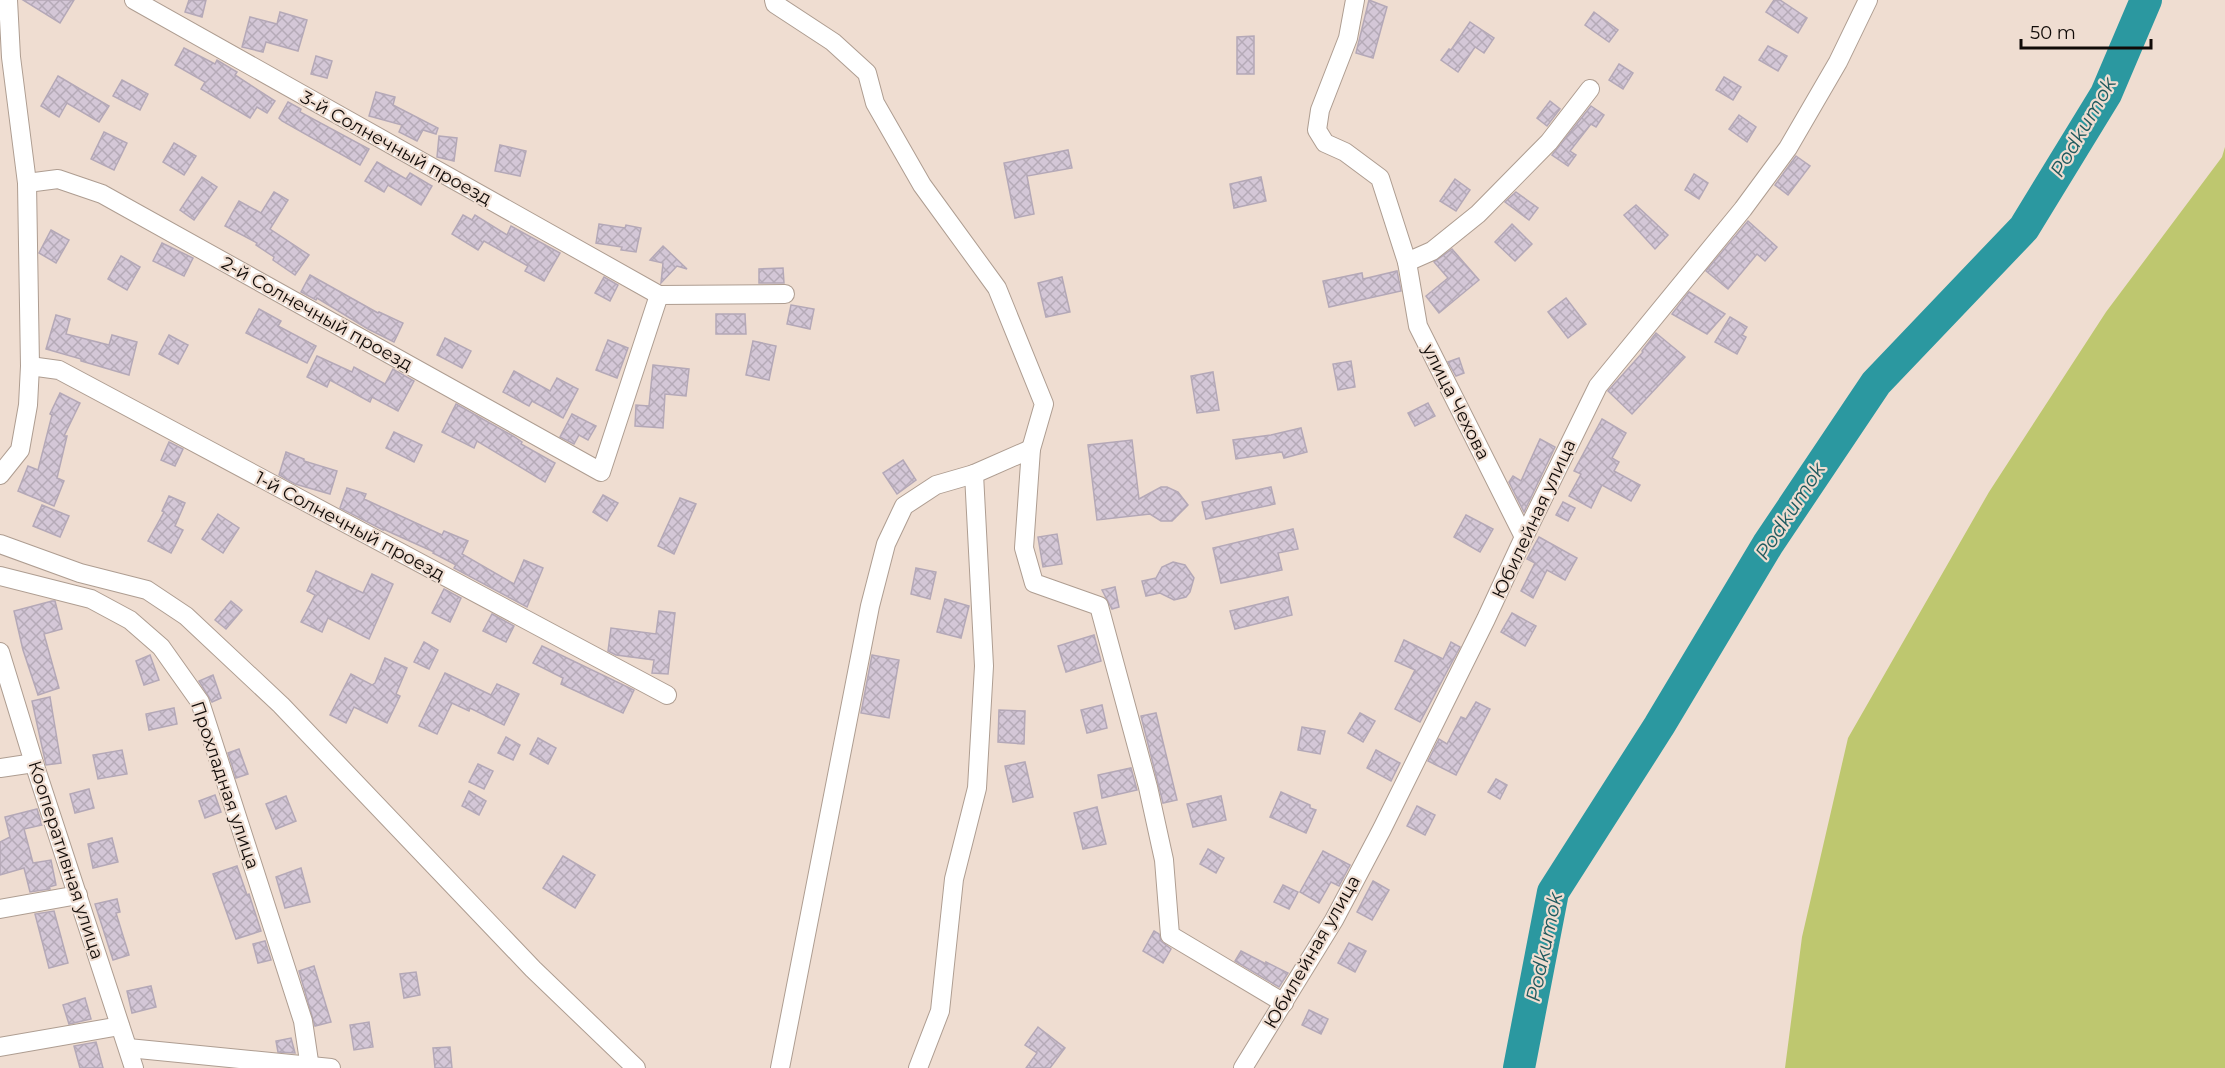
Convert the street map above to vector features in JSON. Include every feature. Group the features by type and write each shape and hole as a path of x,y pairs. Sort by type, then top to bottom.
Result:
{"street":[{"path":"0,475 20,450 28,405 30,366 27,183 12,57 9,0"},
{"name":"3-й Солнечный проезд","path":"134,0 659,296"},
{"path":"774,0 775,4 833,42 867,73 875,103 922,184 997,288 1044,404 1031,449 1024,548 1034,583 1099,606 1148,787 1162,849 1170,935 1284,1003"},
{"name":"улица Чехова","path":"1355,0 1348,38 1320,110 1317,130 1324,143 1346,152 1380,178 1407,262 1418,326 1524,537"},
{"name":"Юбилейная улица","path":"1243,1068 1334,921 1382,829 1598,386 1743,209 1788,148 1838,62 1868,0"},
{"path":"1407,262 1432,251 1478,214 1550,142 1590,89"},
{"name":"2-й Солнечный проезд","path":"27,183 58,178 102,194 601,472 659,296"},
{"path":"659,296 785,294"},
{"name":"1-й Солнечный проезд","path":"30,366 59,370 667,695"},
{"path":"780,1068 867,618 886,544 904,506 936,485 974,474 1031,449"},
{"path":"918,1068 940,1011 954,879 977,788 984,666 974,474"},
{"path":"0,544 80,573 147,590 186,616 281,705 533,969 636,1068"},
{"name":"Прохладная улица","path":"0,576 91,599 130,620 161,647 200,702 303,1020 310,1066"},
{"name":"Кооперативная улица","path":"0,652 134,1068"},
{"path":"0,768 34,763"},
{"path":"0,909 78,895"},
{"path":"0,1047 120,1026"},
{"path":"128,1048 331,1068"}],"green space":[{"path":"2225,147 2225,1068 1785,1068 1802,937 1848,738 1989,492 2106,312 2222,157"}],"building":[{"path":"23,0 74,0 60,23"},
{"path":"189,0 206,0 202,17 185,12"},
{"path":"1369,0 1387,7 1373,58 1356,53"},
{"path":"1774,0 1780,0 1807,18 1798,33 1766,12"},
{"path":"280,12 307,20 298,51 266,42 263,52 242,47 250,17 277,24"},
{"path":"1594,12 1618,30 1609,42 1585,25"},
{"path":"1470,22 1494,38 1484,53 1475,47 1458,72 1441,60 1449,49 1451,50"},
{"path":"1254,36 1254,74 1237,74 1237,37"},
{"path":"1768,46 1787,56 1778,71 1759,60"},
{"path":"184,48 215,64 217,60 237,72 235,75 275,101 267,113 257,107 250,118 201,89 205,82 175,65"},
{"path":"316,56 332,61 327,78 311,74"},
{"path":"1619,64 1633,73 1623,89 1609,80"},
{"path":"58,76 109,106 99,122 67,103 59,117 41,106"},
{"path":"1724,77 1741,87 1733,100 1716,90"},
{"path":"122,80 148,94 140,110 113,96"},
{"path":"376,92 395,97 393,105 438,128 436,134 423,130 417,141 399,132 402,125 369,116"},
{"path":"1550,101 1560,109 1547,126 1537,118"},
{"path":"288,102 301,109 300,112 369,149 360,165 282,121 279,118"},
{"path":"1591,106 1604,115 1596,127 1591,124 1570,151 1576,155 1568,166 1552,155"},
{"path":"1739,115 1756,127 1747,142 1729,129"},
{"path":"104,132 127,143 114,170 91,159"},
{"path":"439,136 457,138 454,161 437,157"},
{"path":"174,143 196,156 184,175 163,162"},
{"path":"500,145 526,151 520,176 495,171"},
{"path":"1068,150 1072,168 1027,176 1034,214 1015,218 1004,163"},
{"path":"1796,156 1810,166 1788,195 1775,185"},
{"path":"377,162 406,179 410,173 432,186 421,205 388,185 384,192 365,181"},
{"path":"1694,174 1708,183 1699,199 1685,190"},
{"path":"202,177 217,187 194,220 180,210"},
{"path":"1261,177 1266,201 1234,208 1230,184"},
{"path":"1455,179 1470,190 1456,211 1440,201"},
{"path":"274,192 288,200 270,229 309,255 295,275 273,260 274,257 256,245 257,243 225,226 239,201 261,213"},
{"path":"1516,192 1538,208 1529,220 1505,202"},
{"path":"1636,205 1668,235 1655,249 1624,215"},
{"path":"463,215 472,220 475,215 507,235 511,226 560,253 544,281 525,271 528,266 484,241 478,250 452,234"},
{"path":"1748,221 1777,247 1765,261 1757,254 1728,289 1706,271"},
{"path":"599,224 641,228 636,252 621,250 622,247 596,243"},
{"path":"1512,224 1532,244 1515,261 1495,242"},
{"path":"51,230 69,240 56,263 39,253"},
{"path":"162,243 193,258 184,276 153,261"},
{"path":"663,246 687,269 677,266 661,283 663,263 650,260"},
{"path":"1452,249 1479,280 1439,313 1426,296 1448,278 1434,262"},
{"path":"121,256 140,267 127,290 108,279"},
{"path":"783,268 784,283 759,283 759,269"},
{"path":"1397,271 1401,291 1329,307 1323,281 1362,273 1363,279"},
{"path":"310,275 378,313 403,323 394,342 317,298 316,300 301,292"},
{"path":"604,277 618,285 610,301 595,293"},
{"path":"1062,277 1070,312 1046,317 1038,283"},
{"path":"1689,292 1725,314 1707,334 1672,314"},
{"path":"1566,298 1586,324 1568,338 1548,312"},
{"path":"791,305 814,309 810,329 787,324"},
{"path":"259,309 281,321 278,326 316,346 307,363 246,333"},
{"path":"716,314 745,314 746,334 716,334"},
{"path":"56,315 70,319 66,334 109,345 112,335 137,342 129,375 46,349"},
{"path":"1730,317 1747,327 1742,335 1746,337 1737,354 1715,342"},
{"path":"1656,333 1685,357 1632,414 1608,391 1643,352"},
{"path":"169,335 188,345 178,364 159,354"},
{"path":"445,338 471,351 462,368 437,355"},
{"path":"608,340 628,348 617,378 596,370"},
{"path":"753,341 776,346 769,380 746,375"},
{"path":"317,356 352,372 354,367 385,384 393,369 414,381 398,411 372,397 370,402 330,380 327,387 307,377"},
{"path":"1459,358 1464,373 1456,376 1448,362"},
{"path":"1351,361 1355,387 1338,390 1333,364"},
{"path":"653,365 689,369 686,396 665,394 663,428 635,426 636,405 649,406"},
{"path":"514,371 550,391 557,378 578,389 563,418 532,401 529,406 503,392"},
{"path":"1213,372 1219,410 1197,413 1191,376"},
{"path":"60,393 80,403 64,436 67,436 57,478 64,481 54,506 18,491 28,466 38,470 52,415 50,414"},
{"path":"1428,403 1435,416 1415,426 1408,413"},
{"path":"456,404 555,463 545,482 477,441 474,448 442,432"},
{"path":"572,414 596,426 588,440 579,435 574,444 560,437"},
{"path":"1602,419 1626,433 1612,458 1619,462 1614,471 1640,485 1631,501 1602,485 1591,508 1569,496 1581,474 1574,471"},
{"path":"1301,428 1307,452 1284,458 1282,452 1236,459 1233,440"},
{"path":"394,432 422,445 414,462 386,448"},
{"path":"1540,439 1555,447 1524,512 1509,482 1513,476 1521,481"},
{"path":"1132,440 1139,499 1161,487 1167,487 1178,492 1188,505 1172,521 1161,521 1150,514 1097,520 1088,445"},
{"path":"169,442 183,449 175,466 161,460"},
{"path":"286,452 304,461 337,471 330,494 295,484 279,475"},
{"path":"903,460 916,480 897,494 883,473"},
{"path":"1271,487 1275,504 1206,519 1202,502"},
{"path":"347,488 366,494 364,499 442,535 444,531 468,541 462,554 514,584 524,560 543,568 527,607 454,568 456,565 434,552 340,508"},
{"path":"603,495 618,503 607,521 593,512"},
{"path":"169,496 185,503 175,526 183,530 171,553 148,541 164,512 162,511"},
{"path":"680,498 696,504 674,554 658,546"},
{"path":"1563,502 1575,508 1568,521 1556,515"},
{"path":"42,505 69,516 60,537 33,526"},
{"path":"218,514 239,528 223,553 202,539"},
{"path":"1466,515 1493,529 1480,552 1454,537"},
{"path":"1293,529 1298,549 1278,553 1282,570 1221,583 1213,548"},
{"path":"1057,534 1062,564 1043,567 1038,537"},
{"path":"1539,537 1577,558 1565,580 1547,570 1533,598 1521,591 1535,563 1527,559"},
{"path":"1173,562 1185,565 1194,578 1190,592 1186,597 1174,600 1160,593 1146,596 1142,581 1156,578 1162,567"},
{"path":"916,568 936,572 930,599 911,594"},
{"path":"316,571 363,593 372,574 393,584 369,639 328,618 322,632 301,622 315,595 307,591"},
{"path":"1115,587 1119,607 1112,609 1102,590"},
{"path":"444,589 461,598 450,622 432,613"},
{"path":"1288,597 1292,615 1235,629 1230,611"},
{"path":"945,599 969,606 961,638 937,632"},
{"path":"55,601 62,629 44,634 59,688 38,695 23,650 14,611"},
{"path":"231,601 242,610 226,629 215,620"},
{"path":"659,611 675,613 668,674 652,673 654,660 616,655 608,651 611,628 656,634"},
{"path":"1512,613 1536,626 1525,646 1501,632"},
{"path":"492,614 514,626 506,642 483,631"},
{"path":"1094,635 1101,661 1066,672 1058,646"},
{"path":"1404,640 1443,659 1451,642 1460,647 1420,722 1395,709 1415,670 1395,661"},
{"path":"424,642 438,650 429,669 414,662"},
{"path":"542,646 634,690 623,713 561,684 563,678 533,663"},
{"path":"150,655 159,680 144,685 136,661"},
{"path":"872,655 899,660 889,718 861,713"},
{"path":"385,658 407,668 396,694 400,696 387,723 354,707 346,723 330,715 351,674 372,685 375,683"},
{"path":"445,673 491,695 497,684 519,694 504,725 470,708 469,711 452,703 437,734 419,726"},
{"path":"213,675 221,698 212,702 199,681"},
{"path":"50,697 61,763 46,765 32,701"},
{"path":"1476,702 1490,709 1456,775 1428,761 1439,739 1447,744 1461,717 1466,719"},
{"path":"1102,705 1107,728 1087,733 1081,710"},
{"path":"174,708 177,724 149,730 146,714"},
{"path":"999,710 1025,711 1024,744 998,742"},
{"path":"1156,713 1177,800 1163,803 1141,716"},
{"path":"1360,713 1375,721 1363,742 1348,733"},
{"path":"1302,727 1325,731 1320,754 1298,750"},
{"path":"506,737 520,745 513,760 498,753"},
{"path":"538,738 556,748 548,764 530,754"},
{"path":"239,749 248,774 236,778 228,753"},
{"path":"122,750 127,774 98,779 93,755"},
{"path":"1376,750 1400,763 1391,781 1367,768"},
{"path":"1025,762 1033,797 1013,802 1005,766"},
{"path":"478,764 493,771 484,789 469,782"},
{"path":"1131,768 1137,790 1102,798 1098,775"},
{"path":"1496,779 1507,785 1500,799 1488,792"},
{"path":"89,789 94,808 75,813 70,794"},
{"path":"469,791 486,801 479,815 462,806"},
{"path":"1281,792 1316,810 1306,833 1270,817"},
{"path":"215,795 221,812 205,818 199,801"},
{"path":"286,796 296,821 276,829 266,804"},
{"path":"1221,796 1226,820 1193,827 1187,804"},
{"path":"1417,806 1435,815 1425,835 1407,826"},
{"path":"1097,807 1106,844 1083,849 1074,813"},
{"path":"37,809 42,825 24,829 33,863 51,860 56,885 49,887 50,889 30,892 24,868 0,875 0,842 10,837 5,817"},
{"path":"112,838 118,862 93,868 88,844"},
{"path":"1208,849 1224,858 1216,873 1200,864"},
{"path":"1323,851 1350,865 1339,886 1331,882 1319,903 1300,892"},
{"path":"563,856 595,875 575,908 543,888"},
{"path":"237,866 261,931 236,939 213,874"},
{"path":"301,868 310,902 285,908 276,877"},
{"path":"1373,881 1389,890 1372,920 1357,912"},
{"path":"1283,885 1298,892 1289,909 1274,902"},
{"path":"117,899 120,912 116,913 129,955 113,960 95,904"},
{"path":"54,911 68,963 49,968 35,914"},
{"path":"1154,931 1171,949 1163,963 1143,951"},
{"path":"265,941 271,960 258,963 253,944"},
{"path":"1349,943 1366,951 1355,972 1338,963"},
{"path":"1241,951 1288,973 1279,987 1235,961"},
{"path":"314,966 331,1022 315,1026 299,971"},
{"path":"416,972 420,995 404,998 400,974"},
{"path":"151,986 156,1007 132,1013 127,991"},
{"path":"85,998 91,1019 69,1024 63,1005"},
{"path":"1309,1010 1328,1019 1321,1034 1302,1025"},
{"path":"369,1022 373,1047 354,1050 350,1025"},
{"path":"1038,1027 1065,1048 1050,1068 1026,1068 1037,1053 1025,1045"},
{"path":"291,1038 295,1053 278,1052 276,1041"},
{"path":"96,1042 103,1068 80,1068 74,1046"},
{"path":"450,1047 452,1068 435,1068 433,1048"}],"waterway":[{"name":"Podkumok","path":"1519,1068 1553,892 1659,726 1768,544 1876,383 2024,228 2106,94 2146,0"}]}
